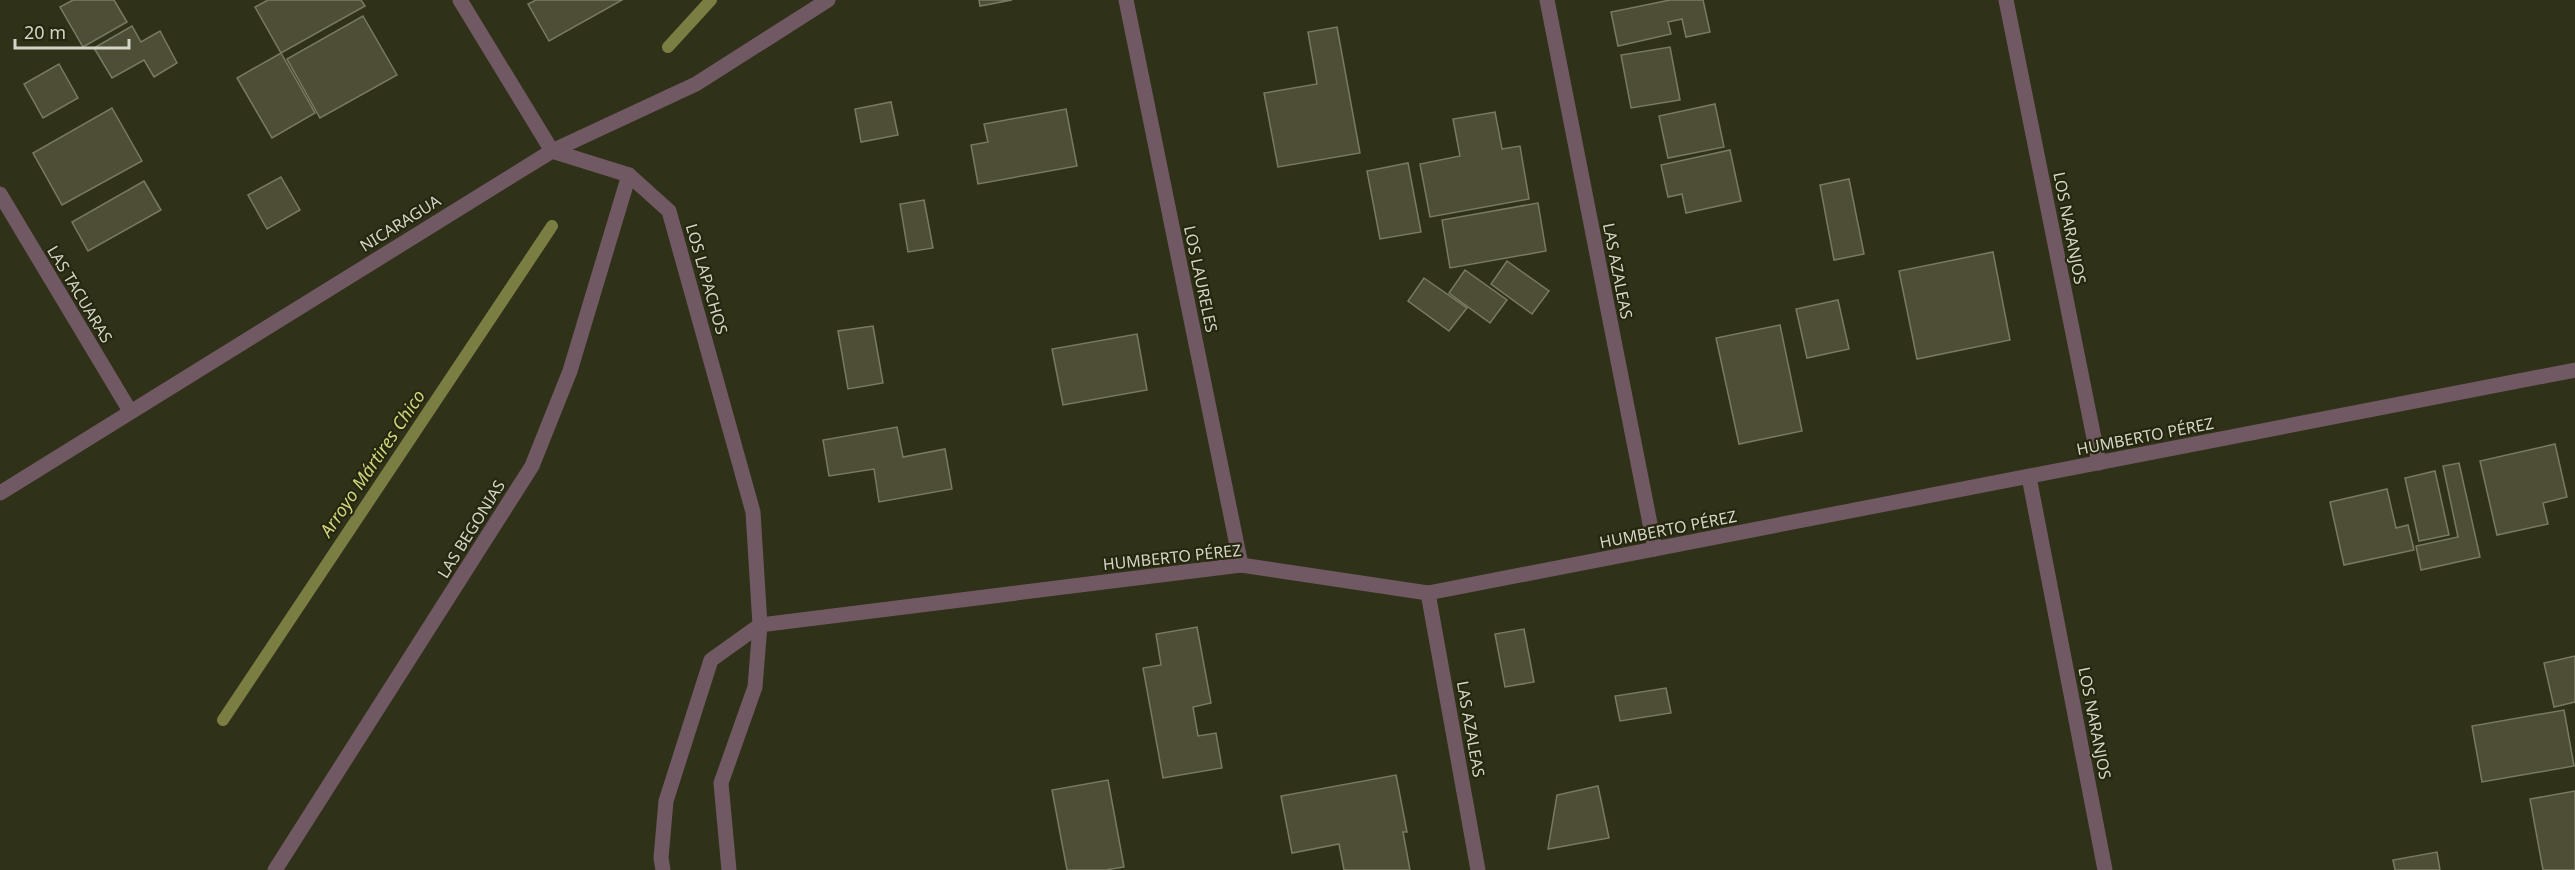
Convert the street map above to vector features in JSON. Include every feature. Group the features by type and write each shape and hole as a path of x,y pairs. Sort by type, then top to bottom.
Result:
{"street":[{"path":"460,0 552,151"},
{"name":"NICARAGUA","path":"0,493 552,151 696,84 828,0"},
{"name":"LOS LAURELES","path":"1126,0 1241,565"},
{"name":"LAS AZALEAS","path":"1547,0 1654,549"},
{"name":"LOS NARANJOS","path":"2006,0 2099,463"},
{"name":"LOS LAPACHOS","path":"552,151 629,175 669,211 753,512 760,625 755,687 721,783 729,870"},
{"name":"LAS BEGONIAS","path":"275,870 532,466 570,371 629,175"},
{"name":"LAS TACUARAS","path":"0,194 130,411"},
{"name":"HUMBERTO PÉREZ","path":"760,625 1241,565 1428,593 2575,370"},
{"name":"LOS NARANJOS","path":"2029,477 2105,870"},
{"name":"LAS AZALEAS","path":"1428,593 1478,870"},
{"path":"663,870 661,858 666,801 711,660 760,625"}],"building":[{"path":"73,0 114,0 127,22 83,47 60,7"},
{"path":"268,0 361,0 365,6 281,53 255,7"},
{"path":"536,0 622,0 549,41 528,4"},
{"path":"979,0 1012,0 980,6"},
{"path":"1670,0 1703,0 1710,32 1686,37 1682,19 1668,22 1671,34 1618,46 1611,12"},
{"path":"363,16 397,75 320,118 287,59"},
{"path":"132,26 141,42 160,31 177,63 154,77 144,60 112,78 94,48"},
{"path":"1337,27 1360,153 1278,167 1264,93 1317,84 1308,32"},
{"path":"1670,47 1680,100 1631,108 1621,55"},
{"path":"281,53 315,113 272,138 237,78"},
{"path":"59,64 78,98 43,118 24,84"},
{"path":"891,102 898,135 861,142 855,109"},
{"path":"1715,104 1724,147 1668,158 1659,116"},
{"path":"112,108 142,161 62,205 33,153"},
{"path":"1066,109 1077,166 978,184 971,145 988,142 984,124"},
{"path":"1495,112 1502,149 1520,146 1529,199 1430,217 1420,164 1460,156 1453,119"},
{"path":"1730,150 1741,201 1686,213 1682,194 1668,197 1661,165"},
{"path":"1408,163 1421,232 1380,239 1367,171"},
{"path":"281,177 300,210 267,229 248,195"},
{"path":"1849,179 1864,254 1834,260 1820,185"},
{"path":"144,181 161,210 88,251 72,222"},
{"path":"924,200 933,248 908,252 900,204"},
{"path":"1538,203 1546,251 1450,268 1442,220"},
{"path":"1993,252 2010,340 1917,359 1899,271"},
{"path":"1507,261 1549,291 1532,314 1491,284"},
{"path":"1465,270 1507,300 1490,323 1449,293"},
{"path":"1424,278 1467,308 1449,331 1408,301"},
{"path":"1838,300 1849,349 1807,358 1796,309"},
{"path":"1780,325 1802,431 1739,444 1716,338"},
{"path":"873,326 883,383 848,389 838,331"},
{"path":"1137,334 1147,390 1063,405 1052,349"},
{"path":"897,427 903,457 945,449 952,489 879,502 874,469 829,476 823,440"},
{"path":"2555,444 2567,497 2543,503 2548,524 2497,535 2480,461"},
{"path":"2459,463 2480,557 2421,570 2416,546 2458,537 2443,466"},
{"path":"2435,471 2449,535 2419,541 2405,478"},
{"path":"2387,489 2396,528 2408,525 2414,550 2344,565 2330,502"},
{"path":"1197,627 1211,703 1193,707 1198,736 1216,733 1222,768 1163,778 1143,668 1161,665 1156,634"},
{"path":"1524,629 1534,682 1505,687 1495,634"},
{"path":"2575,656 2575,702 2554,707 2544,663"},
{"path":"1666,688 1671,713 1620,721 1615,696"},
{"path":"2564,710 2574,766 2482,782 2472,726"},
{"path":"1396,775 1407,832 1403,832 1410,870 1344,870 1339,844 1292,853 1281,796"},
{"path":"1108,780 1124,867 1106,870 1067,870 1052,790"},
{"path":"1598,786 1609,838 1548,849 1557,795"},
{"path":"2575,791 2575,870 2543,870 2530,799"},
{"path":"2437,852 2440,870 2395,870 2393,860"}],"waterway":[{"name":"Arroyo Mártires Chico","path":"668,47 711,0"},
{"name":"Arroyo Mártires Chico","path":"223,720 552,226"}]}
